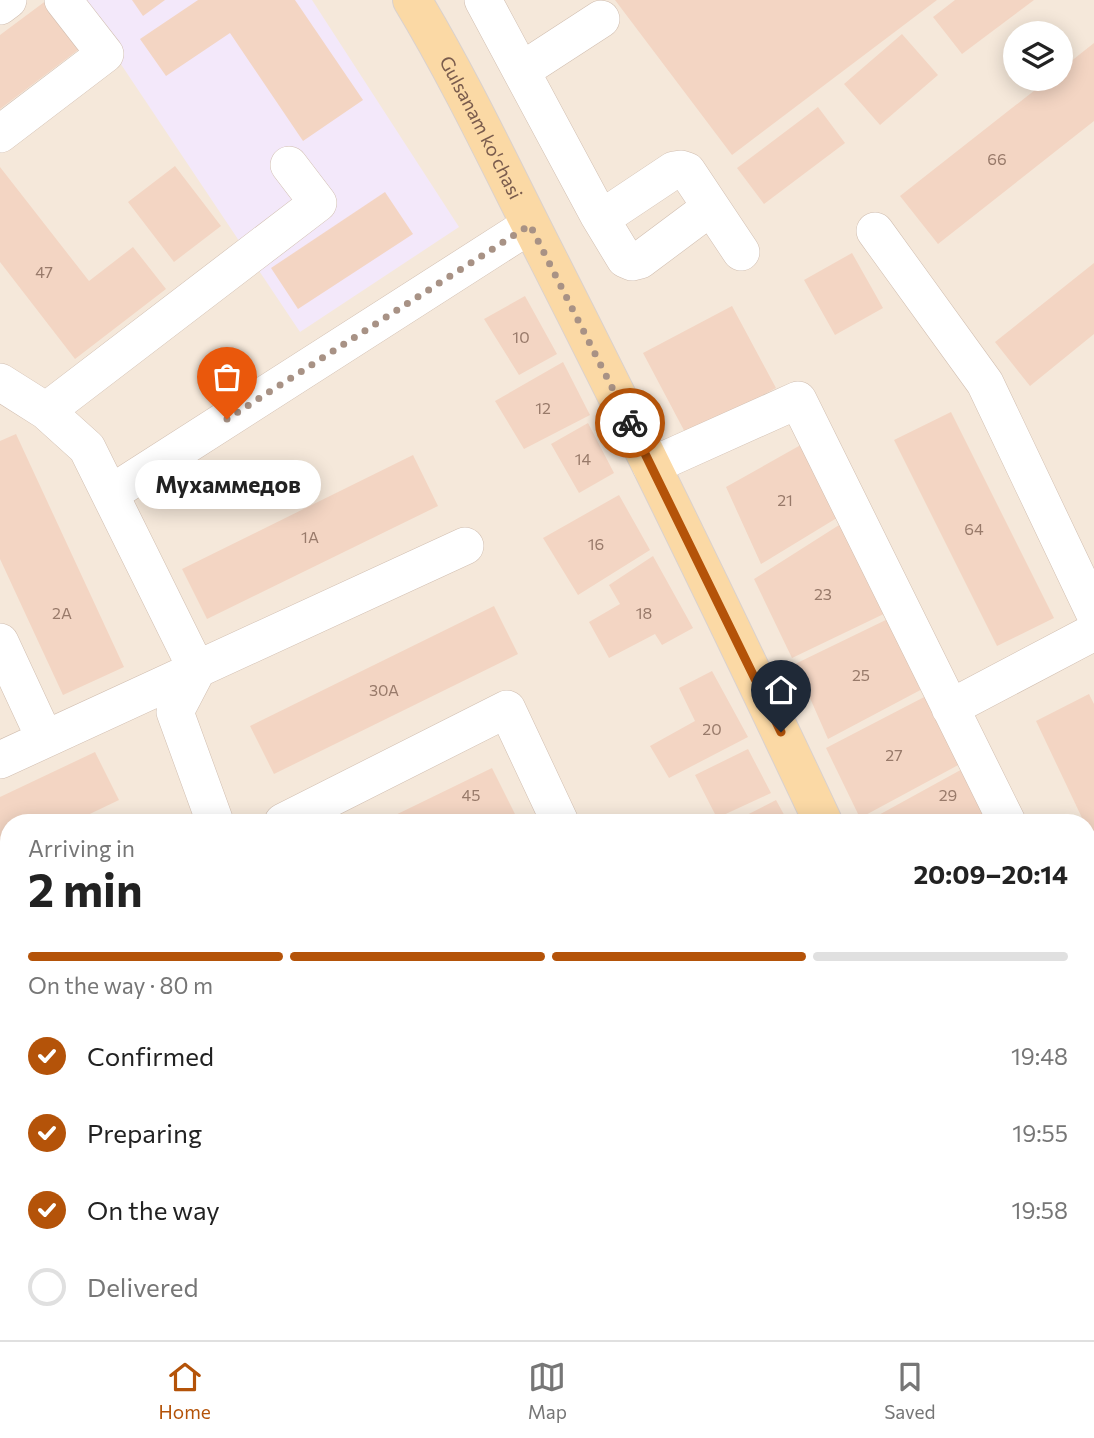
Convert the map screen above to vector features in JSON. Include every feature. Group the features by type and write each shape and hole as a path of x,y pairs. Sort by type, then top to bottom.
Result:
{"main road":[{"name":"Gulsanam ko'chasi","path":"412,0 461,88 651,466 819,814"}],"lane":[{"path":"0,6 8,0"},
{"path":"0,134 105,54 63,0"},
{"path":"483,0 599,216 625,259 632,262 640,260 711,207"},
{"path":"521,71 601,19"},
{"path":"46,411 318,203 289,165"},
{"path":"599,216 608,214 674,170 681,169 687,172 741,252"},
{"path":"110,494 530,225"},
{"path":"875,231 985,383 1094,612"},
{"path":"0,382 46,411 87,448 197,670"},
{"path":"651,466 798,400 1003,814"},
{"path":"0,760 465,546"},
{"path":"950,708 1094,632"},
{"path":"0,642 45,739"},
{"path":"197,670 175,712 212,814"},
{"path":"299,814 507,709 556,814"}],"shaded area":[{"path":"0,0 1094,0 1094,814 0,814"},
{"path":"78,0 312,0 459,227 300,332"}],"building":[{"path":"47,0 86,44 0,109 0,35"},
{"path":"132,0 165,0 143,16"},
{"path":"198,0 295,0 363,100 303,141 230,33 166,76 140,39"},
{"path":"615,0 937,0 732,155"},
{"path":"955,0 1034,0 962,54 933,17"},
{"path":"902,34 938,75 880,125 844,84"},
{"path":"1094,43 1094,121 938,244 900,196 1034,91 1073,91 1073,60"},
{"path":"818,107 845,143 764,204 737,168"},
{"path":"175,166 221,226 174,262 128,202"},
{"path":"0,167 89,281 133,247 166,289 75,359 0,262"},
{"path":"385,192 413,234 298,309 271,268"},
{"path":"852,253 883,308 835,335 804,280"},
{"path":"1094,263 1094,334 1030,386 995,342"},
{"path":"525,296 557,354 519,375 484,319"},
{"path":"732,306 776,388 687,436 643,353"},
{"path":"563,362 590,415 524,449 495,401"},
{"path":"951,412 1054,618 997,646 894,440"},
{"path":"588,423 614,473 579,493 551,444"},
{"path":"16,434 124,667 63,695 0,559 0,441"},
{"path":"806,442 845,513 761,564 726,487"},
{"path":"413,455 438,506 207,619 182,569"},
{"path":"619,495 650,550 578,595 543,538"},
{"path":"847,520 892,610 792,658 754,579"},
{"path":"653,556 693,628 662,645 655,634 609,658 589,622 620,604 609,585"},
{"path":"494,606 518,654 274,774 250,726"},
{"path":"894,616 928,686 828,739 795,664"},
{"path":"712,671 748,737 669,778 650,746 695,721 679,688"},
{"path":"930,694 962,763 867,814 858,814 826,748"},
{"path":"1089,694 1094,704 1094,814 1080,814 1036,721"},
{"path":"748,749 771,793 726,814 715,814 695,775"},
{"path":"95,752 119,800 90,814 0,814 0,797"},
{"path":"966,767 990,814 881,814"},
{"path":"492,768 515,814 397,814"},
{"path":"776,800 784,814 749,814"}],"way so far":[{"path":"227,419 530,225 630,423"}],"place":[{"name":"Мухаммедов","path":"227,419"}],"route":[{"path":"630,423 781,732"}]}
